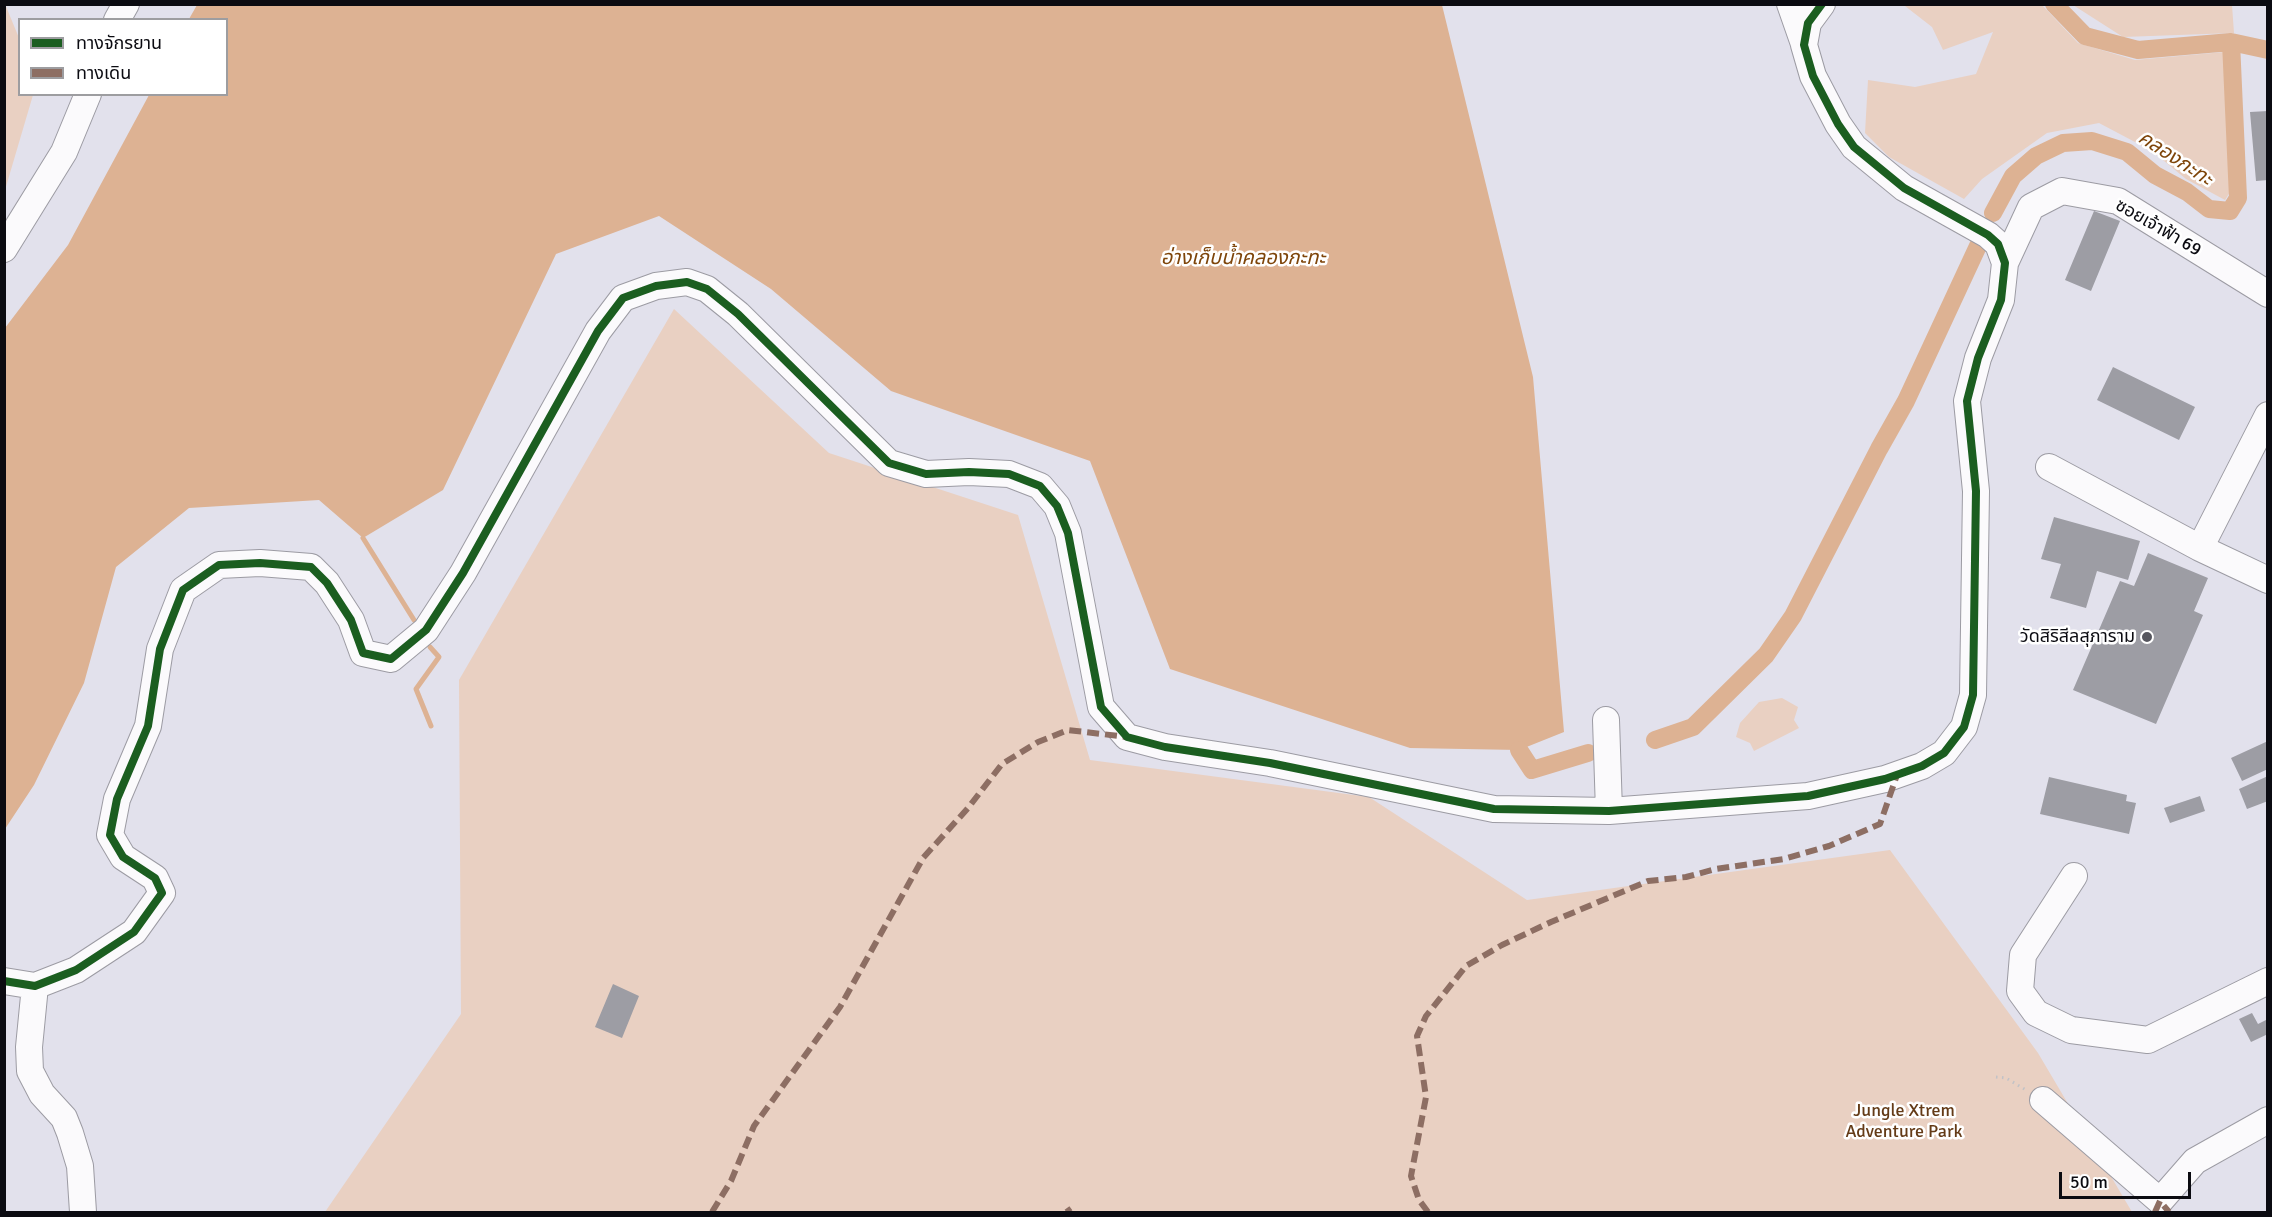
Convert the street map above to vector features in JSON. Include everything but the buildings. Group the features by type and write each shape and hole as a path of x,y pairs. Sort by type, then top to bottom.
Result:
{"street":[{"path":"118,18 126,4"},
{"path":"1790,4 1813,76 1838,124 1854,147 1904,188 1988,235 1998,244 2005,263"},
{"path":"1804,45 1808,23 1822,4"},
{"path":"4,249 64,152 87,96"},
{"name":"ซอยเจ้าฟ้า 69","path":"35,986 76,970 134,932 162,893 155,878 123,856 110,835 117,799 148,726 160,649 183,590 219,565 260,563 311,567 327,583 351,621 363,653 391,659 426,630 463,573 598,331 622,298 656,286 687,282 707,289 738,314 889,463 926,474 969,472 1009,474 1040,486 1057,506 1068,533 1101,707 1127,737 1165,747 1292,767 1494,809 1609,811 1808,796 1885,779 1922,766 1944,753 1964,727 1973,695 1976,491 1967,401 1978,358 2001,300 2005,263 2031,207 2061,191 2118,201 2268,294"},
{"path":"2200,548 2268,415"},
{"path":"2049,467 2200,548 2268,580"},
{"path":"1606,720 1609,811"},
{"path":"2073,876 2024,955 2020,992 2036,1013 2071,1030 2148,1040 2268,981"},
{"path":"4,981 35,986 29,1047 30,1071 42,1094 64,1118 70,1133 80,1166 83,1212"},
{"path":"2043,1100 2160,1201 2195,1161 2268,1120"}],"path":[{"path":"1996,1077 2006,1078 2043,1100"}],"green space":[{"path":"5,4 18,36 18,96 33,96 5,190"},
{"path":"1906,5 2042,5 2078,43 2135,60 2224,52 2230,192 2225,200 2186,179 2152,151 2099,123 2047,133 1982,179 1964,199 1889,157 1865,133 1868,80 1915,87 1976,74 1993,32 1943,50 1932,27"},
{"path":"2073,5 2232,5 2234,33 2123,37"},
{"name":"Jungle Xtrem Adventure Park","path":"674,309 829,453 1018,515 1090,760 1369,797 1527,900 1890,850 2038,1053 2132,1212 325,1212 461,1014 459,680"},
{"path":"1782,698 1798,707 1794,720 1799,728 1754,751 1750,743 1736,737 1740,723 1759,702"}],"water":[{"name":"อ่างเก็บน้ำคลองกะทะ","path":"197,5 1442,5 1533,377 1564,732 1519,750 1410,748 1170,669 1090,461 891,391 771,289 659,216 556,254 443,490 363,538 319,500 189,508 116,567 84,683 34,785 5,829 5,328 68,245 148,96 228,96 228,18 190,18"}],"waterway":[{"name":"คลองกะทะ","path":"2054,4 2085,36 2138,50 2231,42 2268,50"},
{"name":"คลองกะทะ","path":"1993,213 2013,176 2036,156 2063,143 2092,141 2127,152 2155,175 2187,192 2209,209 2230,211 2238,198 2231,42"},
{"path":"1655,740 1693,727 1766,655 1793,616 1906,401 1978,246"},
{"path":"363,538 414,620"},
{"path":"430,647 439,657 416,689 431,726"},
{"path":"1519,750 1532,770 1588,753"}],"marked path":[{"path":"712,1212 731,1181 754,1126 840,1007 923,858 968,808 1002,764 1038,742 1068,730 1127,737"},
{"path":"1428,1212 1419,1200 1411,1176 1426,1097 1417,1036 1426,1016 1466,966 1502,945 1551,922 1648,881 1686,877 1716,869 1784,859 1829,846 1880,824 1897,775"},
{"path":"2155,1212 2160,1201 2169,1212"},
{"path":"1067,1208 1070,1212"}],"cycle path":[{"path":"4,981 35,986 76,970 134,932 162,893 155,878 123,857 110,835 117,799 148,726 160,649 183,590 219,565 260,563 311,567 327,583 351,620 363,653 391,659 426,630 463,573 598,331 623,298 656,286 687,282 707,289 738,314 889,463 926,474 969,472 1009,474 1040,486 1057,506 1068,533 1101,707 1127,737 1165,747 1270,763 1494,809 1609,811 1808,796 1885,779 1922,766 1944,753 1964,727 1973,695 1976,491 1967,401 1978,358 2001,300 2005,263 1998,244 1988,235 1904,188 1854,147 1838,124 1813,76 1804,45 1808,23 1822,4"}],"place":[{"name":"วัดสิริสีลสุภาราม","path":"2147,637"}]}
